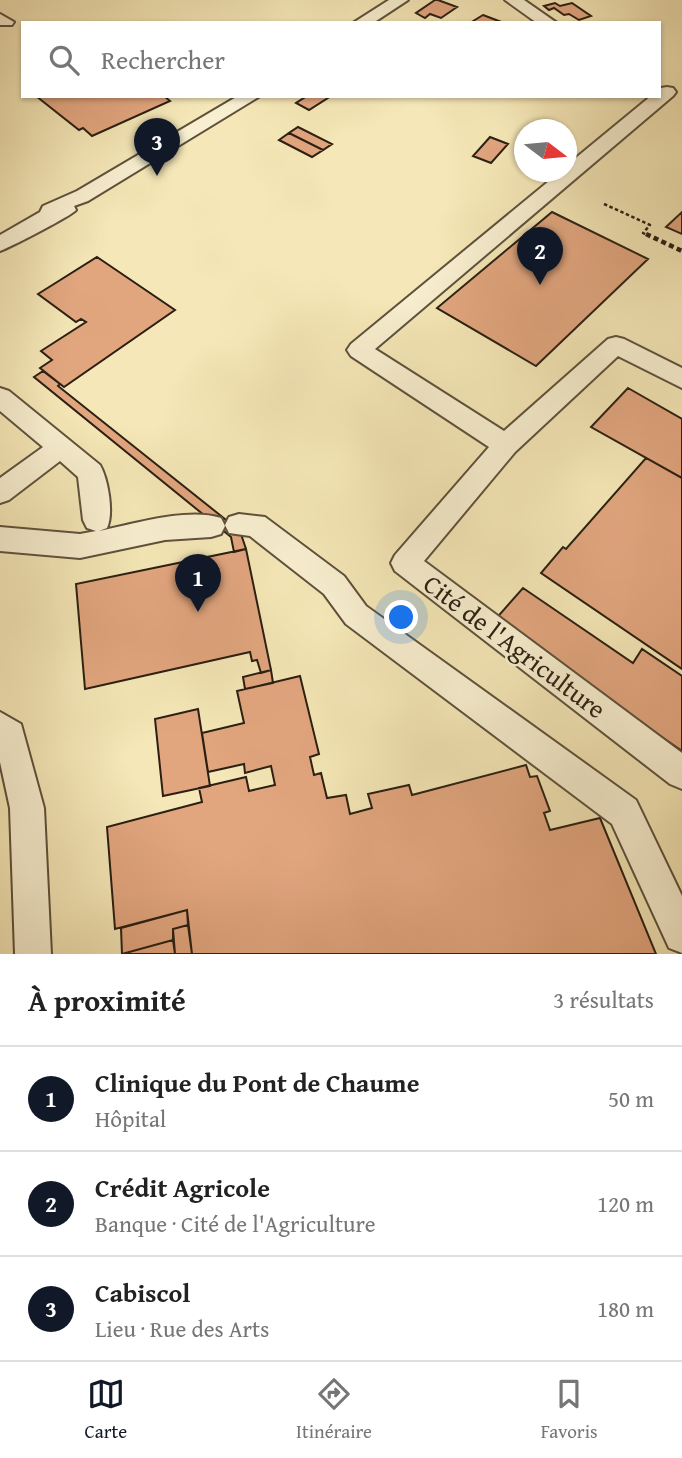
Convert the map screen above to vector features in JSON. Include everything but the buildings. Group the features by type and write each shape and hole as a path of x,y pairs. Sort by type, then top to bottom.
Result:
{"street":[{"path":"364,21 400,0"},
{"path":"513,0 546,21"},
{"path":"506,445 359,350 661,98"},
{"path":"0,244 80,202 81,197 243,102"},
{"name":"Cité de l'Agriculture","path":"682,379 616,345 506,445 405,563 682,773"},
{"path":"0,397 91,472 97,520"},
{"path":"0,492 61,447"},
{"path":"0,539 80,547 165,529 255,525 334,584 356,615 624,812 682,934"},
{"path":"0,727 10,735 27,808 33,954"}],"path":[{"path":"604,204 650,225 643,233 682,251"}],"place":[{"name":"Cabiscol","path":"157,176"},
{"name":"Crédit Agricole","path":"540,285"},
{"name":"Clinique du Pont de Chaume","path":"198,612"}]}
